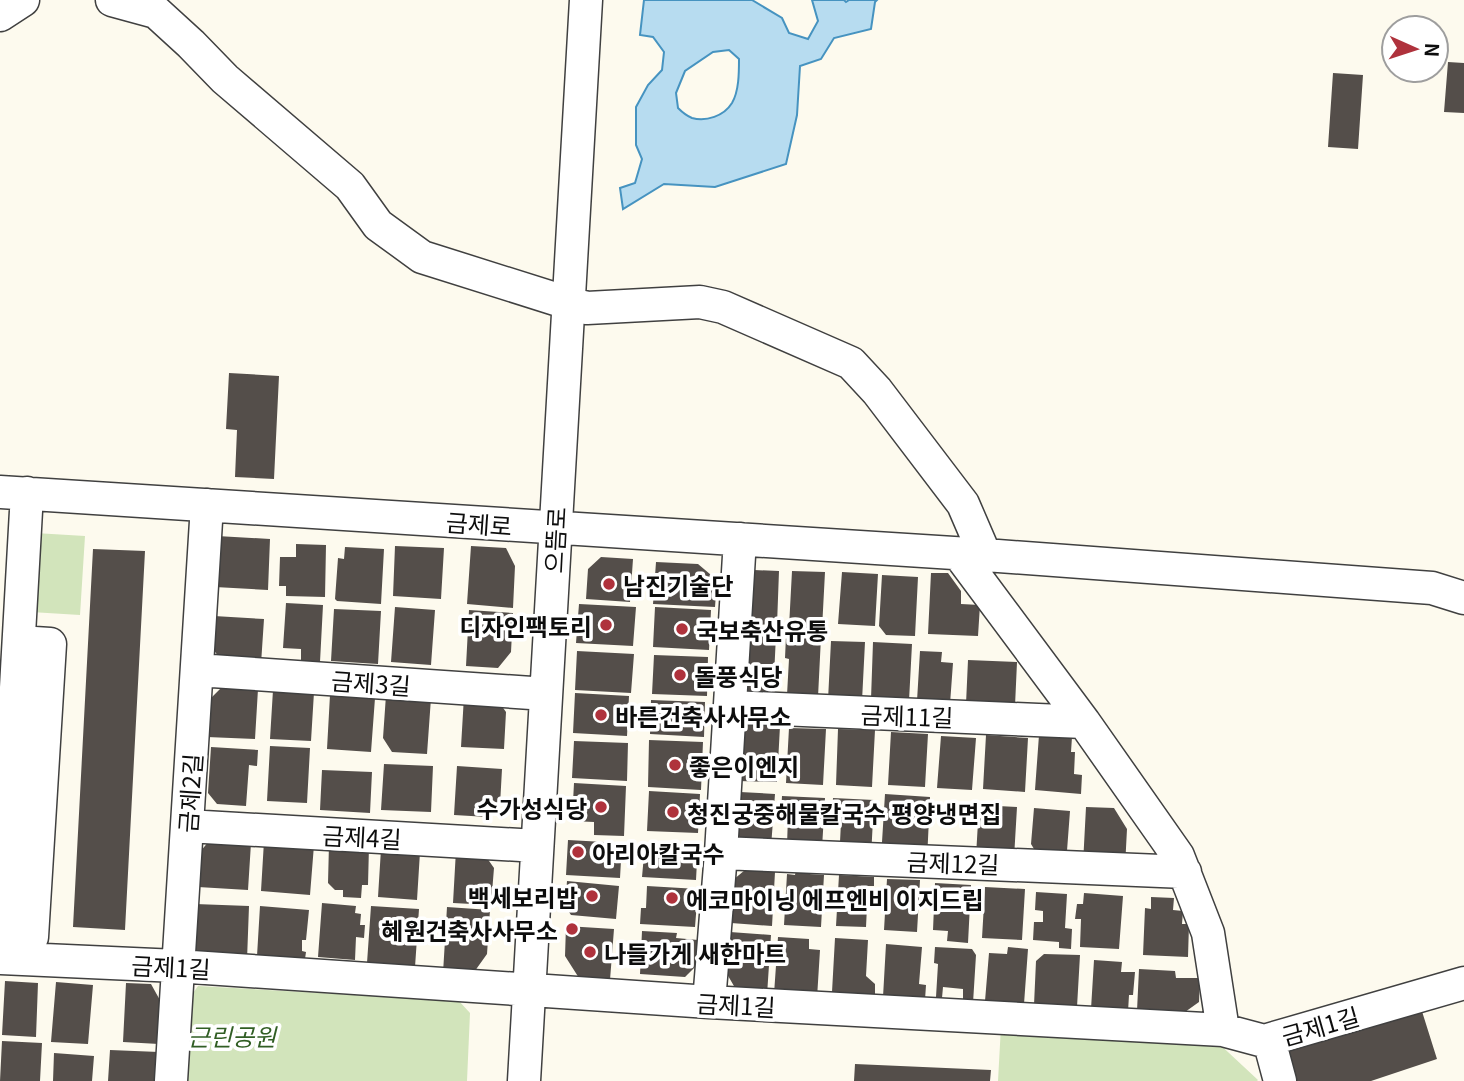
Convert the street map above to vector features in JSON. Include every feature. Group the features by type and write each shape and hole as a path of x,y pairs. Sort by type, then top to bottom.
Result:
{"street":[{"path":"0,15 23,0"},
{"path":"112,0 156,12 226,79 350,186 378,225 422,257 587,307 700,302 723,307 851,363 877,391 963,504 972,554 1084,722 1178,856 1208,933 1223,1030"},
{"name":"으뜸로","path":"524,1081 586,0"},
{"path":"1,942 19,642 13,493"},
{"name":"금제로","path":"13,493 972,554 1432,588 1464,598"},
{"name":"금제2길","path":"171,1081 208,505"},
{"path":"709,1002 740,539"},
{"name":"금제3길","path":"197,670 546,694"},
{"name":"금제11길","path":"730,707 1084,722"},
{"name":"금제4길","path":"187,826 537,846"},
{"name":"금제12길","path":"721,853 1185,872"},
{"name":"금제1길","path":"1,942 177,966 709,1002 1223,1030 1264,1041 1464,983"},
{"path":"1269,1040 1280,1081"}],"green space":[{"path":"35,533 85,536 80,615 31,612"},
{"name":"근린공원","path":"198,986 459,1001 470,1013 467,1081 181,1081 186,1003"},
{"path":"1001,1026 1214,1039 1258,1080 998,1081"}],"water":[{"path":"644,0 752,0 782,18 789,33 808,39 818,21 812,0 877,0 871,29 834,38 821,59 800,66 797,115 786,164 715,187 664,184 623,209 620,188 635,183 642,159 636,145 636,107 648,85 662,70 664,52 653,37 640,35","holes":["729,50 739,59 736,93 732,103 724,111 714,117 697,119 678,108 676,93 685,71 713,52"]}],"building":[{"path":"1450,62 1464,63 1464,113 1444,112 1446,84 1450,84"},
{"path":"1333,73 1363,75 1358,149 1328,147"},
{"path":"229,373 279,376 274,479 235,477 237,430 226,429"},
{"path":"217,536 270,539 268,590 215,587"},
{"path":"296,544 326,545 325,597 286,596 286,586 279,586 280,557 296,557"},
{"path":"395,546 444,548 441,599 393,596"},
{"path":"471,546 506,548 515,566 513,608 467,604"},
{"path":"345,547 384,549 381,604 335,599 338,558 344,559"},
{"path":"93,549 145,551 125,930 73,927"},
{"name":"남진기술단","path":"601,557 633,559 630,602 586,599 588,569"},
{"path":"656,562 698,564 717,580 715,607 653,604"},
{"path":"754,570 779,571 777,625 742,624 744,579"},
{"path":"792,571 825,572 822,629 789,627"},
{"path":"842,572 878,574 875,626 838,624"},
{"path":"931,573 948,573 961,591 961,604 980,605 978,636 928,634"},
{"path":"882,575 918,577 915,636 886,635 879,626"},
{"path":"286,603 323,605 320,662 301,661 301,649 283,648"},
{"name":"디자인팩토리","path":"579,604 636,607 633,646 576,643"},
{"path":"395,607 435,610 431,665 391,662"},
{"name":"국보축산유통","path":"655,607 711,610 709,650 653,647"},
{"path":"334,609 381,611 378,664 331,661"},
{"path":"469,610 513,613 511,652 498,668 466,666"},
{"path":"214,616 264,619 261,664 223,662 212,648"},
{"path":"740,633 776,635 773,697 747,696 737,683"},
{"path":"786,636 821,637 818,697 787,695 789,659 785,658"},
{"path":"831,641 865,642 862,701 828,700"},
{"path":"873,642 912,644 909,701 871,699"},
{"path":"577,651 634,654 631,693 575,690"},
{"path":"920,651 942,652 941,662 953,663 950,704 917,701"},
{"name":"돌풍식당","path":"654,655 708,657 707,696 652,694"},
{"path":"968,660 1017,662 1015,706 966,704"},
{"path":"222,687 258,689 255,739 207,737 208,701"},
{"path":"273,690 314,692 311,741 270,739"},
{"name":"바른건축사사무소","path":"575,693 629,696 627,736 573,733"},
{"path":"330,695 375,698 371,752 327,749"},
{"path":"386,695 431,698 427,754 392,752 383,738"},
{"path":"464,696 496,698 506,712 504,749 461,747"},
{"path":"651,700 705,702 704,737 650,734"},
{"path":"740,724 780,726 777,782 738,781"},
{"path":"789,728 826,729 823,785 786,783"},
{"path":"838,729 875,730 872,787 836,785"},
{"path":"891,732 928,734 925,787 888,785"},
{"path":"986,735 1028,738 1025,792 983,789"},
{"path":"1039,735 1072,737 1071,752 1075,752 1074,774 1082,775 1081,794 1035,790"},
{"path":"941,736 976,738 972,790 937,788"},
{"name":"좋은이엔지","path":"649,740 703,742 701,790 648,787"},
{"path":"574,741 628,743 627,781 572,778"},
{"path":"270,746 310,748 307,803 267,801"},
{"path":"211,747 258,750 257,766 249,765 246,806 217,804 208,793"},
{"path":"384,764 433,766 431,812 381,810"},
{"path":"457,766 502,769 500,805 488,817 454,815"},
{"path":"322,770 372,772 370,813 320,810"},
{"path":"574,783 626,786 624,836 594,835 594,822 572,821"},
{"name":"청진궁중해물칼국수 평양냉면집","path":"649,791 700,794 698,833 647,831"},
{"path":"740,792 775,794 771,847 746,846 737,833"},
{"path":"885,794 930,797 927,860 881,858"},
{"path":"782,796 825,798 822,848 787,846 788,815 781,814"},
{"path":"833,798 874,800 871,857 840,842 841,822 832,819"},
{"path":"979,805 1017,807 1014,858 976,856"},
{"path":"1086,807 1114,808 1127,829 1125,867 1083,864"},
{"path":"1034,808 1070,811 1066,864 1042,862 1031,844"},
{"path":"568,840 622,843 620,878 566,875"},
{"path":"209,841 251,843 248,890 198,887 200,852"},
{"path":"264,841 314,845 310,895 261,891"},
{"path":"329,844 369,846 368,885 362,885 361,898 343,897 343,890 335,890 328,883"},
{"path":"645,844 693,847 692,861 697,861 696,880 642,877"},
{"path":"381,849 420,852 417,900 378,897"},
{"path":"456,850 482,851 494,868 491,905 453,903"},
{"path":"745,870 775,872 772,926 731,923 733,880"},
{"path":"796,870 809,870 809,874 824,875 821,927 784,925 787,874 795,875"},
{"path":"839,875 874,877 874,886 868,886 866,927 836,926"},
{"path":"887,879 920,880 917,932 884,930"},
{"name":"백세보리밥","path":"567,881 619,886 616,919 571,915 565,906"},
{"path":"935,883 971,885 968,943 947,941 948,931 933,930"},
{"name":"에코마이닝 에프엔비 이지드립","path":"647,886 698,889 695,927 640,924 641,908 646,908"},
{"path":"985,887 1025,889 1022,940 982,938"},
{"path":"1036,892 1067,894 1065,928 1072,929 1071,949 1059,948 1059,942 1033,940 1034,922 1043,922 1043,911 1035,910"},
{"path":"1084,893 1123,896 1119,949 1080,947 1081,919 1075,919 1077,904 1083,904"},
{"path":"1151,897 1174,898 1173,910 1183,911 1182,924 1189,924 1188,957 1143,955 1145,908 1151,909"},
{"path":"322,903 356,906 355,913 361,914 360,925 365,925 364,938 356,937 355,960 318,957"},
{"path":"195,904 249,906 247,960 203,959 193,949"},
{"path":"260,906 309,910 306,940 302,940 305,959 257,956"},
{"path":"371,906 419,909 415,967 367,963"},
{"path":"447,907 490,910 487,954 472,975 443,973"},
{"path":"566,926 614,929 610,980 579,978 565,956"},
{"path":"642,931 677,933 676,938 698,940 696,966 685,977 640,974"},
{"path":"730,932 771,935 767,995 738,993 727,974"},
{"path":"778,937 809,939 809,949 820,950 817,998 774,994"},
{"path":"835,938 868,940 866,976 875,984 875,995 832,992"},
{"path":"886,944 922,947 919,984 926,985 925,1000 883,997"},
{"path":"935,947 972,949 976,955 973,1003 963,1003 963,989 943,987 942,998 936,997 938,964 934,963"},
{"path":"1008,947 1028,949 1024,1004 985,1001 989,953 1007,954"},
{"path":"1044,954 1080,955 1077,1007 1034,1005 1036,961"},
{"path":"1094,960 1122,962 1121,972 1135,972 1128,1012 1091,1009"},
{"path":"1139,969 1175,971 1176,978 1200,978 1199,1002 1185,1012 1137,1011"},
{"path":"5,981 38,983 36,1037 2,1035"},
{"path":"56,982 93,985 88,1044 51,1042"},
{"path":"126,983 151,984 161,1002 159,1044 123,1042"},
{"path":"1420,1005 1437,1059 1371,1081 1297,1081 1286,1048"},
{"path":"2,1041 42,1043 40,1081 0,1081"},
{"path":"110,1050 159,1052 157,1081 108,1081"},
{"path":"54,1053 94,1056 92,1081 53,1081"},
{"path":"855,1064 991,1070 990,1081 854,1081"}],"place":[{"name":"남진기술단","path":"609,584"},
{"name":"디자인팩토리","path":"606,625"},
{"name":"국보축산유통","path":"682,629"},
{"name":"돌풍식당","path":"680,675"},
{"name":"바른건축사사무소","path":"601,715"},
{"name":"좋은이엔지","path":"675,765"},
{"name":"수가성식당","path":"601,807"},
{"name":"청진궁중해물칼국수 평양냉면집","path":"673,812"},
{"name":"아리아칼국수","path":"578,852"},
{"name":"백세보리밥","path":"592,896"},
{"name":"에코마이닝 에프엔비 이지드립","path":"672,898"},
{"name":"혜원건축사사무소","path":"572,929"},
{"name":"나들가게 새한마트","path":"590,952"}]}
